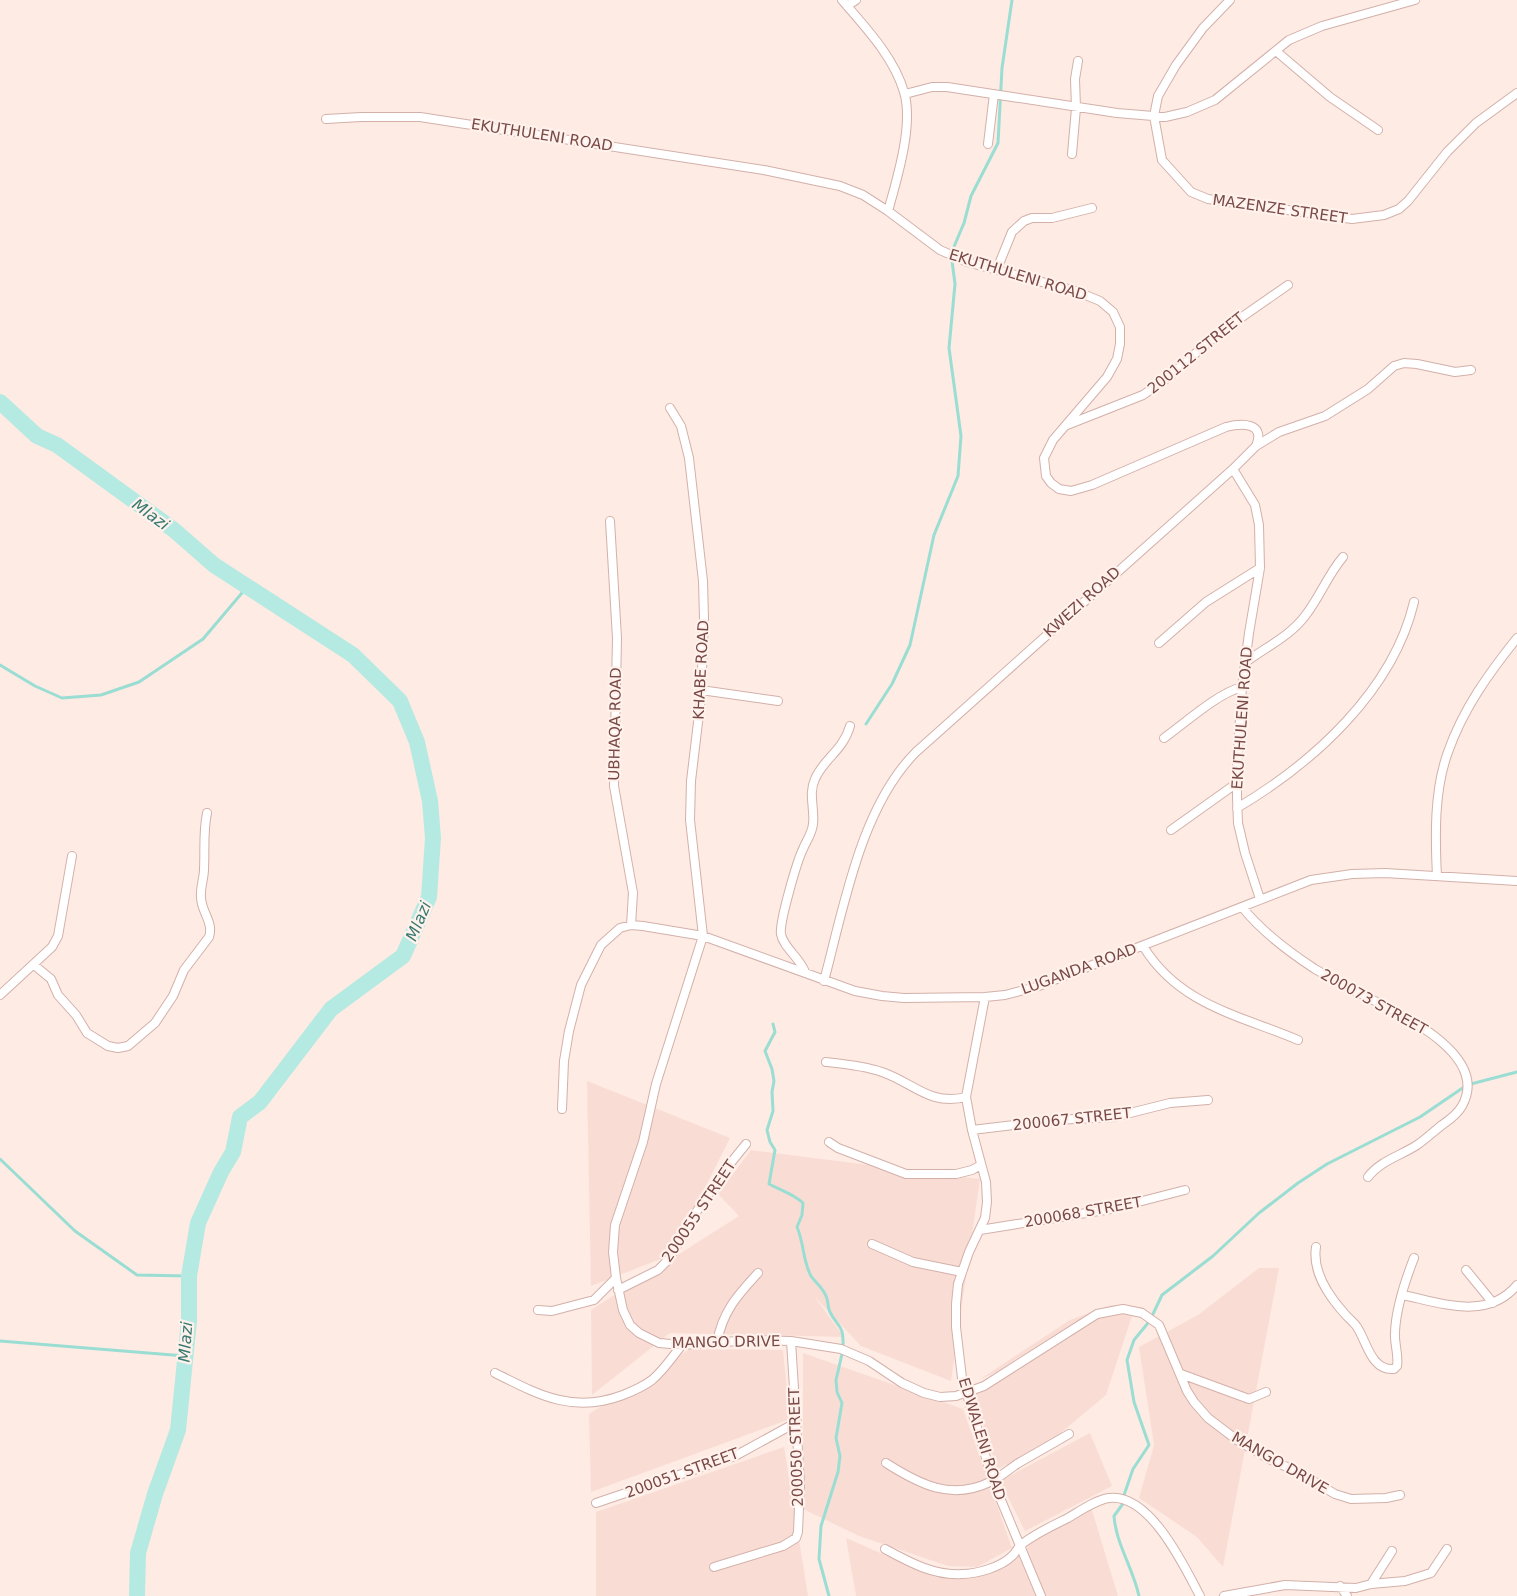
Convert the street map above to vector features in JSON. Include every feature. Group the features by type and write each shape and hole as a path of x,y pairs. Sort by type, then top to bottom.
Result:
{"street":[{"path":"856,0 845,3 887,57 905,93 907,115 903,153 888,211"},
{"path":"1154,116 1158,96 1176,65 1203,28 1230,0"},
{"path":"905,93 932,87 947,87 1076,108 1165,117 1187,112 1215,100 1289,40 1322,26 1415,0"},
{"path":"1276,51 1330,97 1378,130"},
{"path":"1072,154 1076,108 1075,78 1078,61"},
{"path":"988,144 994,93"},
{"name":"MAZENZE STREET","path":"1154,116 1162,160 1191,192 1208,199 1242,205 1312,212 1352,219 1372,218 1398,209 1424,182 1447,152 1476,123 1517,93"},
{"name":"EKUTHULENI ROAD","path":"326,119 420,117 718,163 840,186 863,195 940,250 967,262 1076,291 1100,301 1113,312 1120,327 1120,344 1116,359 1107,377 1053,440 1044,458 1046,476 1059,489 1071,491 1092,485 1226,427 1238,424 1246,424 1256,430 1258,435 1256,446"},
{"path":"997,269 1012,232 1024,221 1032,218 1053,218 1092,208"},
{"name":"200112 STREET","path":"1065,426 1143,395 1166,379 1219,333 1288,285"},
{"name":"KWEZI ROAD","path":"824,981 868,828 882,796 902,765 989,684 1233,469 1256,446 1280,432 1325,416 1368,389 1394,366 1404,363 1455,372 1471,370"},
{"name":"KHABE ROAD","path":"670,408 681,426 687,448 699,541 704,618 701,690 691,781 690,820 703,936"},
{"name":"EKUTHULENI ROAD","path":"1233,469 1255,505 1259,525 1260,568 1242,687 1237,808 1245,853 1260,899"},
{"name":"UBHAQA ROAD","path":"610,521 617,638 614,786 616,808 631,875 633,893 630,925"},
{"path":"1246,662 1280,639 1304,618 1326,579 1343,557"},
{"path":"1159,643 1206,602 1260,568"},
{"path":"1237,808 1291,771 1368,698 1402,641 1414,602"},
{"path":"1437,876 1439,789 1447,754 1461,721 1488,675 1517,638"},
{"path":"1164,738 1220,697 1242,687"},
{"path":"701,690 778,701"},
{"path":"805,972 802,963 783,942 780,933 781,924 794,876 813,823 811,802 814,778 841,746 848,735 850,726"},
{"path":"1171,830 1237,783"},
{"path":"34,965 51,979 58,995 76,1015 87,1033 108,1046 118,1048 128,1046 143,1035 165,1011 184,970 211,931 201,900 204,868 203,840 207,813"},
{"path":"0,995 52,947 58,936 72,856"},
{"name":"LUGANDA ROAD","path":"630,925 703,936 855,991 893,997 985,997 1005,995 1036,987 1311,880 1352,874 1412,873 1517,881"},
{"name":"200073 STREET","path":"1242,907 1269,936 1299,957 1340,983 1387,1007 1428,1032 1448,1047 1466,1072 1466,1098 1453,1117 1418,1145 1375,1168 1368,1177"},
{"path":"562,1108 567,1041 581,985 601,945 620,928 630,925"},
{"name":"MANGO DRIVE","path":"703,936 656,1084 643,1142 615,1225 613,1252 618,1290 626,1317 630,1325 639,1333 659,1343 682,1345 752,1340 791,1341 841,1349 855,1354 903,1383 924,1393 940,1397 967,1394 984,1386 1097,1314 1124,1309 1142,1313 1159,1324 1194,1402 1208,1418 1237,1440 1335,1494 1351,1499 1386,1498 1400,1495"},
{"path":"1143,946 1162,972 1192,997 1219,1010 1298,1040"},
{"name":"EDWALENI ROAD","path":"985,997 966,1097 986,1182 987,1202 985,1218 962,1272 956,1304 956,1327 962,1378 993,1481 1041,1596"},
{"path":"826,1062 883,1072 931,1096 948,1100 966,1097"},
{"name":"200067 STREET","path":"972,1130 1056,1120 1114,1117 1170,1103 1208,1100"},
{"path":"829,1143 906,1174 956,1174 981,1165"},
{"name":"200055 STREET","path":"618,1290 658,1270 669,1258 697,1211 746,1144"},
{"name":"200068 STREET","path":"980,1230 1111,1209 1185,1190"},
{"path":"872,1244 913,1262 962,1272"},
{"path":"1316,1247 1316,1267 1328,1291 1356,1326 1378,1365 1384,1369 1394,1370 1398,1360 1395,1330 1414,1258"},
{"path":"1466,1270 1493,1303"},
{"path":"717,1342 725,1312 758,1272"},
{"path":"538,1310 552,1311 594,1300 616,1278"},
{"path":"1403,1295 1461,1307 1493,1303 1510,1294 1517,1285"},
{"name":"200050 STREET","path":"714,1567 783,1546 796,1538 799,1523 800,1483 791,1341"},
{"path":"495,1373 552,1400 572,1404 593,1402 615,1398 651,1381 682,1345"},
{"path":"1181,1374 1249,1399 1266,1392"},
{"name":"200051 STREET","path":"597,1503 735,1456 797,1422"},
{"path":"886,1463 913,1480 949,1491 965,1490 993,1481 1069,1434"},
{"path":"885,1549 927,1569 942,1574 963,1575 995,1566 1010,1558 1019,1546 1094,1503 1107,1498 1128,1500 1150,1517 1179,1557 1200,1596"},
{"path":"1224,1596 1285,1585 1356,1588 1371,1584 1405,1581 1431,1573 1447,1549"},
{"path":"1371,1584 1392,1551"},
{"path":"1340,1586 1347,1596"}],"shaded area":[{"path":"587,1081 730,1138 671,1255 591,1286"},
{"path":"751,1150 980,1179 951,1381 861,1346 814,1296 844,1337 670,1333 592,1395 591,1310 739,1216 718,1194"},
{"path":"1259,1268 1279,1268 1223,1567 1197,1537 1139,1498 1154,1445 1139,1347 1198,1315"},
{"path":"1111,1305 1144,1307 1127,1315 1132,1316 1106,1395 1058,1435 997,1470 974,1395 1048,1349 979,1380 1070,1320"},
{"path":"690,1349 783,1350 790,1419 591,1492 589,1414"},
{"path":"803,1353 963,1409 1012,1548 977,1567 948,1566 859,1536 803,1509"},
{"path":"1090,1433 1112,1486 1025,1531 1000,1481"},
{"path":"784,1447 808,1596 596,1596 596,1512"},
{"path":"1091,1507 1118,1596 856,1596 846,1538 935,1577 965,1579 994,1571 1011,1563 1033,1542"}],"waterway":[{"path":"953,249 964,223 971,196 998,143 1002,68 1012,0"},
{"path":"866,724 892,684 910,645 934,535 958,476 961,436 949,348 955,284 952,261"},
{"name":"Mlazi","path":"0,402 37,436 57,445 174,530 214,565 353,655 400,701 417,742 430,801 433,838 429,897 403,956 331,1009 260,1102 240,1117 233,1152 221,1172 198,1223 189,1276 189,1321 178,1430 155,1494 138,1553 137,1596"},
{"path":"0,665 35,686 62,698 101,695 139,682 203,639 247,587"},
{"path":"773,1024 775,1032 765,1051 774,1081 773,1111 767,1130 775,1150 769,1184 803,1203 802,1215 797,1227 806,1265 826,1296 829,1310 841,1329 843,1345"},
{"path":"1152,1316 1162,1295 1213,1256 1259,1213 1298,1183 1327,1164 1420,1117 1467,1085 1517,1072"},
{"path":"0,1159 75,1231 137,1275 189,1276"},
{"path":"1124,1495 1133,1469 1149,1445 1134,1402 1127,1360 1134,1340 1148,1323"},
{"path":"0,1341 185,1356"},
{"path":"829,1596 819,1559 821,1526 838,1472 840,1456 836,1438 842,1403 837,1392 836,1380 842,1354"},
{"path":"1122,1505 1114,1516 1115,1526 1139,1596"}]}
